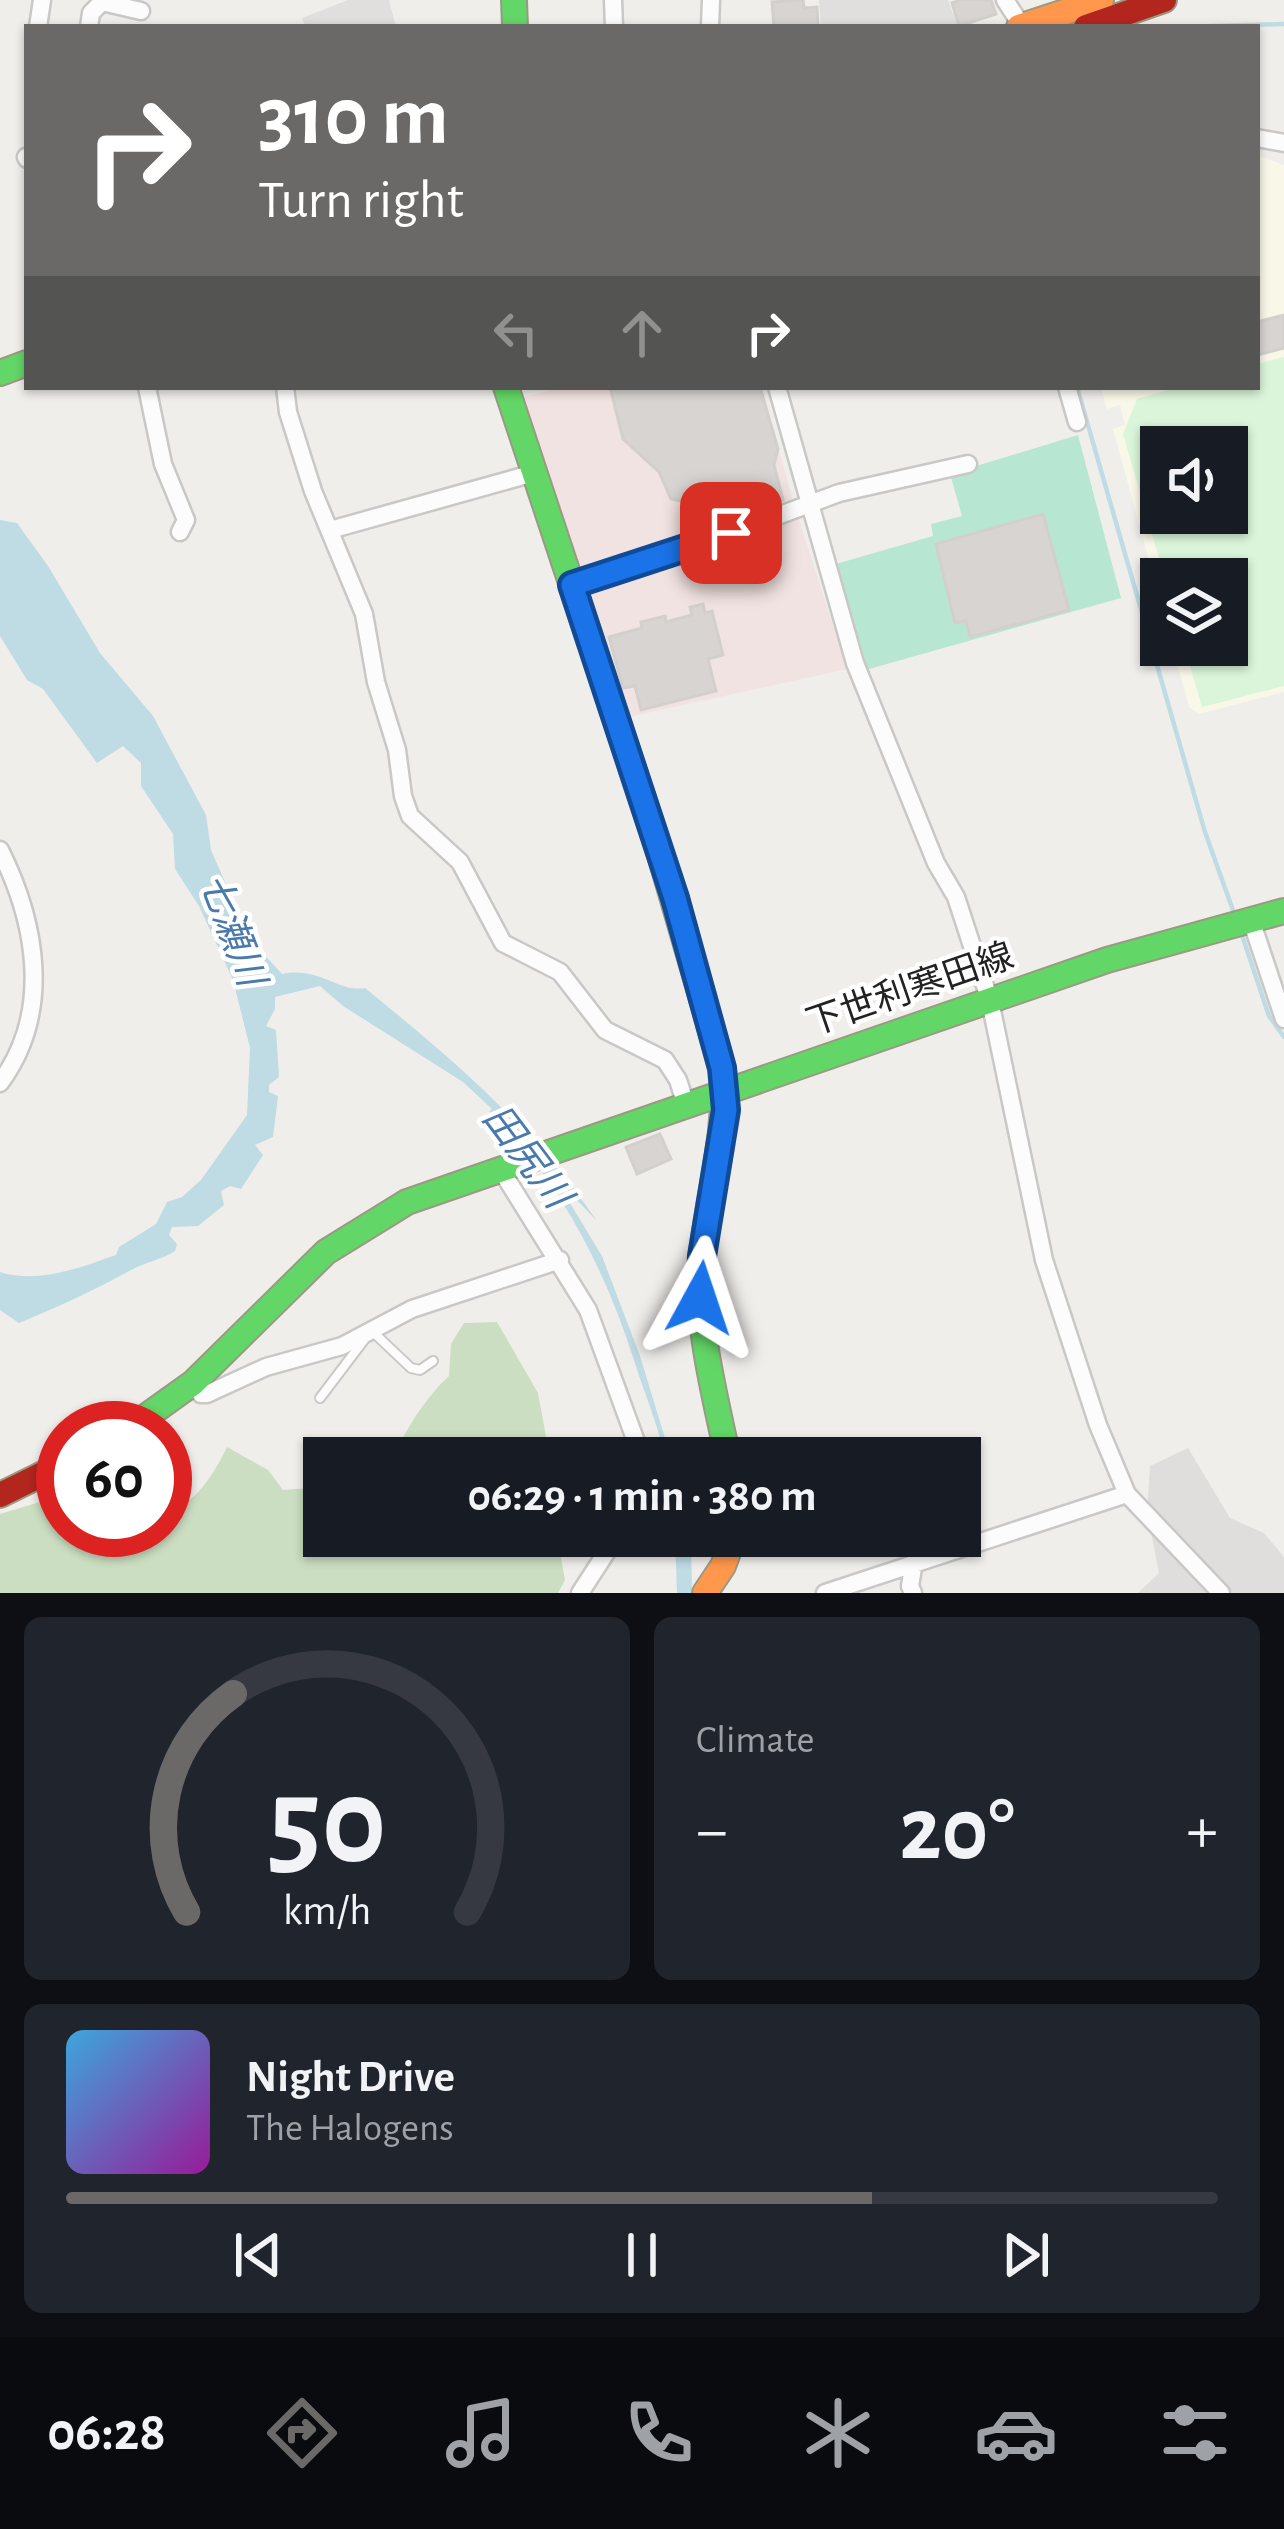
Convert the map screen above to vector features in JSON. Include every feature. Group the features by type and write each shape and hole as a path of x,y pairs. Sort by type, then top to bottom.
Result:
{"main road":[{"path":"1026,24 1101,0"},
{"path":"1104,24 1135,19 1164,0"},
{"path":"507,390 675,898 719,1054 726,1093 700,1298 724,1437"},
{"name":"下世利寒田線","path":"509,1167 1107,960 1284,911"},
{"path":"168,1401 193,1383 304,1271 354,1231 423,1195 509,1167"},
{"path":"0,1495 36,1477"},
{"path":"705,1592 726,1557"}],"street":[{"path":"102,1 142,13"},
{"path":"148,390 163,464 186,520 180,532"},
{"path":"285,390 288,412 364,614 410,816 460,862 497,937 560,972 605,1030 665,1060 686,1106"},
{"path":"779,390 855,663 936,863 956,897 990,1001 1044,1260 1098,1425 1127,1494 1214,1590"},
{"path":"1067,390 1077,422"},
{"path":"572,585 838,494 968,464"},
{"path":"330,530 534,473"},
{"path":"0,850 28,925 35,981 22,1044 0,1083"},
{"path":"1251,920 1284,1018"},
{"path":"509,1167 588,1310 634,1437"},
{"path":"193,1383 201,1394 207,1394 251,1373 342,1346 412,1309 560,1260"},
{"path":"825,1593 1127,1494"},
{"path":"580,1593 603,1557"},
{"path":"913,1593 914,1562"}],"lane":[{"path":"320,1398 371,1331 411,1368 420,1370 433,1361"}],"shaded area":[{"path":"348,0 389,0 395,24 304,24 302,18"},
{"path":"819,0 948,0 957,24 821,24"},
{"path":"1260,156 1284,165 1284,692 1199,714 1189,707 1178,666 1248,666 1248,558 1148,558 1142,534 1248,534 1248,426 1140,426 1140,527 1113,429 1125,425 1120,405 1107,409 1102,390 1260,390"},
{"path":"550,390 762,390 847,669 624,718 518,399"},
{"path":"1188,1448 1230,1518 1264,1533 1284,1557 1284,1593 1138,1593 1159,1573 1147,1511 1150,1466"}],"green space":[{"path":"1284,357 1284,686 1202,707 1190,666 1248,666 1248,558 1159,558 1152,534 1248,534 1248,426 1140,426 1140,493 1123,434 1137,399 1168,390 1260,390 1260,363"},
{"path":"1078,435 1121,598 862,671 829,566 933,536 931,524 962,516 950,474"},
{"path":"497,1322 538,1393 546,1437 404,1437 449,1376 451,1344 464,1323"},
{"path":"227,1447 268,1470 283,1490 303,1489 303,1557 561,1557 565,1580 558,1593 0,1593 0,1514 36,1503 36,1557 192,1557 192,1497 210,1478"}],"water":[{"name":"七瀬川","path":"0,520 17,523 100,653 153,716 206,815 211,850 259,949 282,974 307,974 365,988 460,1068 573,1187 597,1221 553,1175 602,1256 665,1437 659,1437 594,1259 537,1166 489,1112 492,1109 463,1082 343,1006 320,986 275,997 266,1026 276,1030 279,1077 269,1085 269,1092 278,1096 273,1137 255,1145 263,1155 241,1189 230,1186 221,1191 224,1205 198,1226 172,1227 169,1235 177,1244 170,1254 19,1323 0,1310 0,1272 44,1275 116,1255 119,1247 156,1224 167,1202 182,1197 201,1180 247,1115 250,1048 233,980 199,906 175,869 173,834 141,786 141,763 123,746 97,763 43,689 27,680 0,636"},
{"path":"676,1557 691,1557 692,1593 677,1593"}],"building":[{"path":"803,0 804,8 817,7 818,24 774,24 772,2"},
{"path":"991,0 996,14 958,24 952,3"},
{"path":"1284,315 1284,348 1260,354 1260,321"},
{"path":"611,390 761,390 778,449 774,465 783,500 715,525 691,503 671,499 659,472 623,439"},
{"path":"1043,514 1069,610 970,637 966,621 955,623 936,544"},
{"path":"703,604 705,613 712,611 723,655 708,659 716,691 641,710 635,686 623,688 609,637 642,628 641,622 692,615 690,607"},
{"path":"660,1134 671,1159 637,1174 626,1147"}],"waterway":[{"path":"1260,25 1284,24"},
{"path":"1078,390 1205,832 1235,916"},
{"path":"1241,932 1269,1016 1284,1037"}],"traffic: fast":[{"path":"514,0 515,24"},
{"path":"0,373 24,364"},
{"path":"507,390 651,824 722,1068 720,1138 702,1254 701,1306 724,1437"},
{"path":"168,1401 193,1383 326,1252 407,1202 1107,960 1284,911"}],"traffic: slow":[{"path":"1028,24 1101,0"},
{"path":"705,1593 726,1557"}],"traffic: jam":[{"path":"1095,24 1164,0"},
{"path":"0,1495 36,1477"}],"route":[{"path":"700,1298 702,1256 726,1110 722,1068 675,898 572,585 731,533"}],"water label":[{"name":"田尻川","path":"526,1157"}]}
